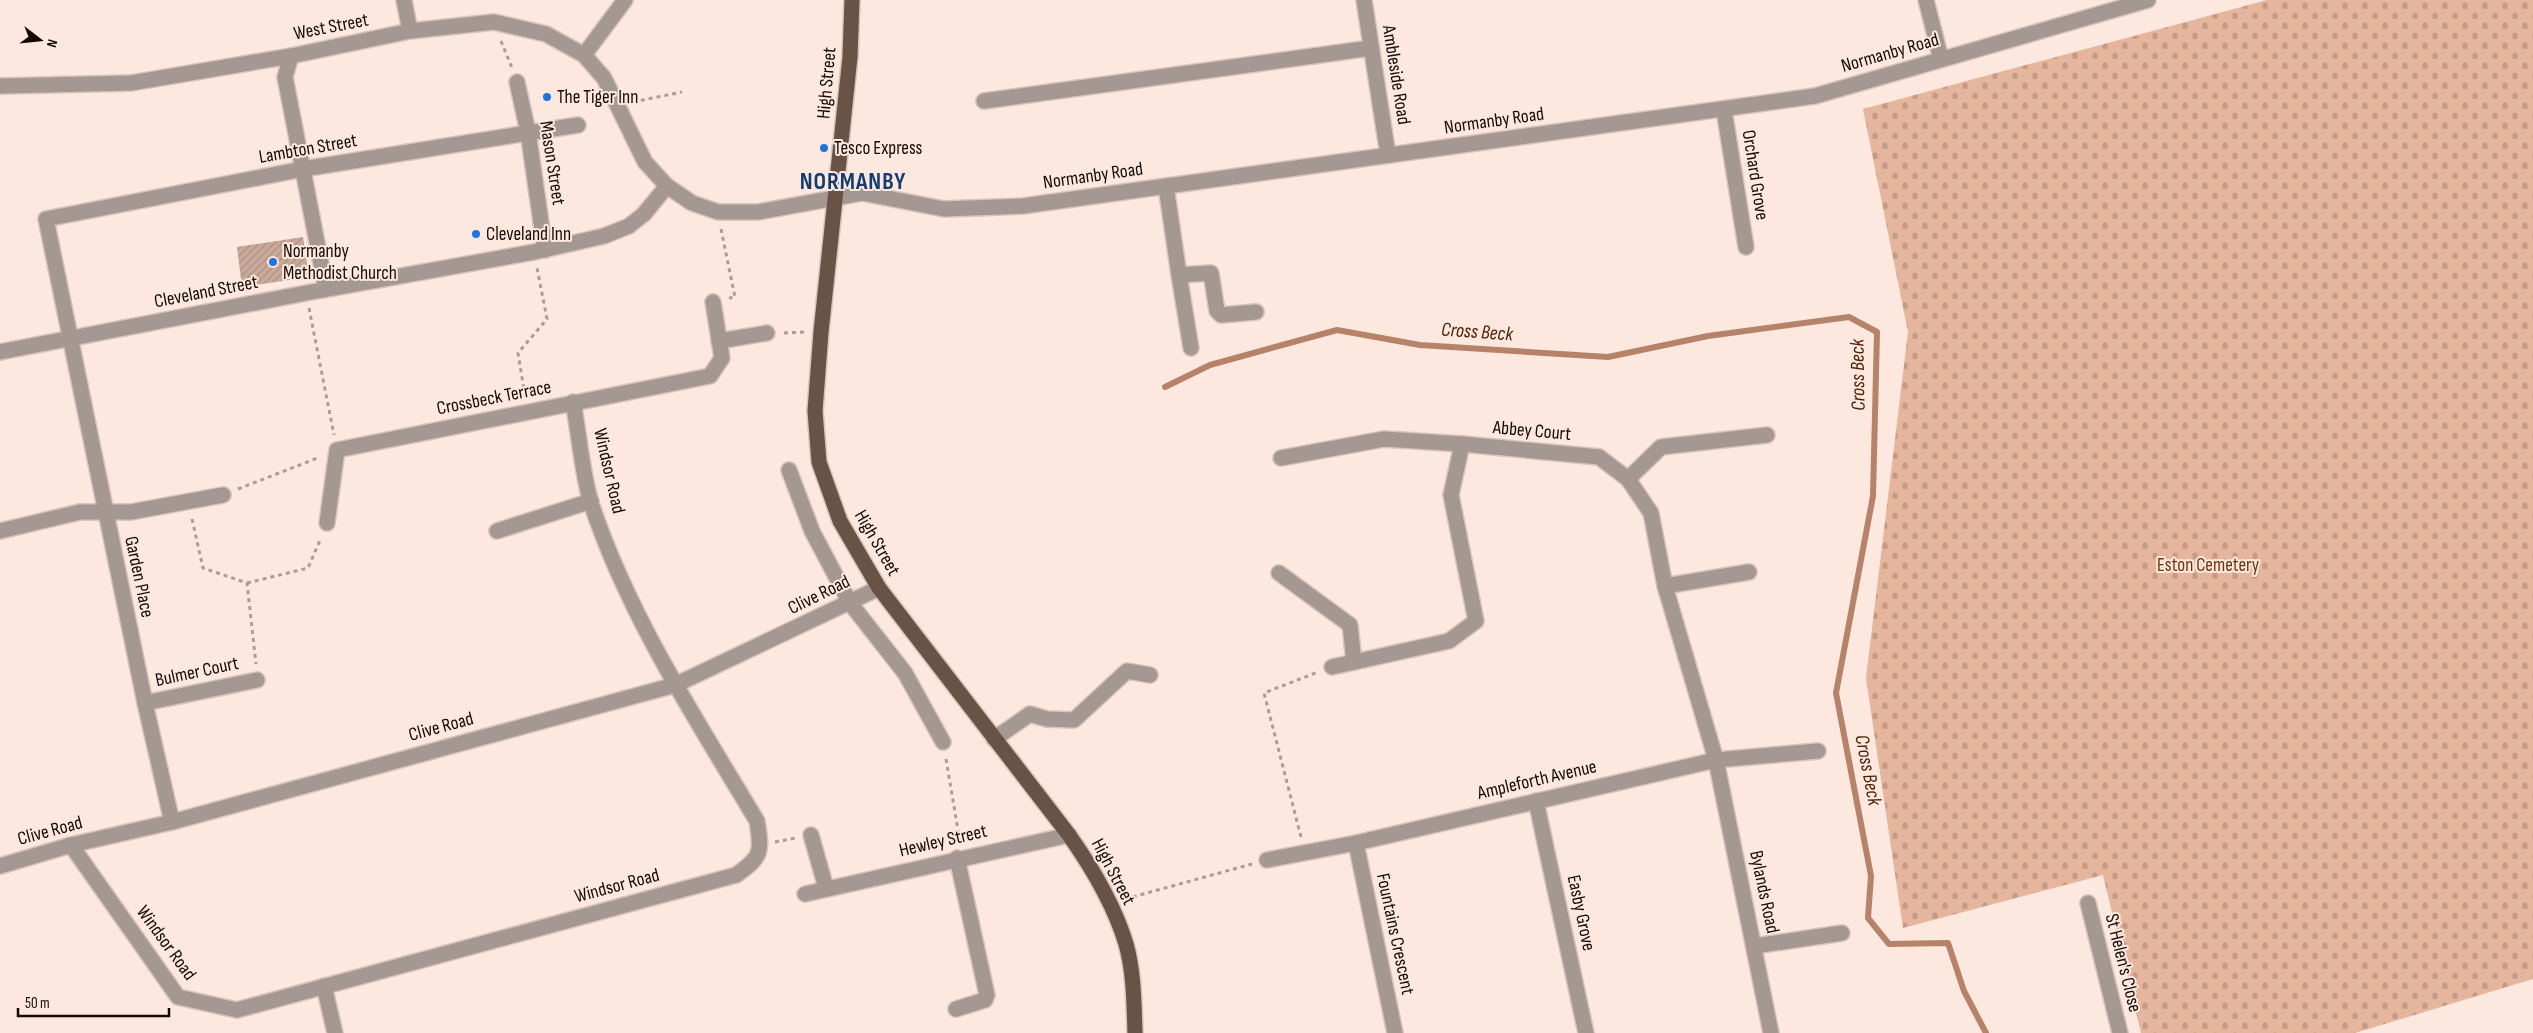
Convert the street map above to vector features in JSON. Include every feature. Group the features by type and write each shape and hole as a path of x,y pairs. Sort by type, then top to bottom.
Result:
{"main road":[{"name":"High Street","path":"852,0 850,57 821,332 815,411 819,462 840,521 879,588 1070,835 1094,871 1110,903 1126,946 1134,1002 1135,1033"}],"street":[{"path":"404,0 410,32"},
{"path":"625,0 584,55 604,78 645,162 667,186 692,202 718,212"},
{"name":"Ambleside Road","path":"1364,0 1388,155"},
{"path":"1926,0 1942,58"},
{"name":"Normanby Road","path":"718,212 758,212 862,193 944,209 974,210 1024,206 1724,110 1815,96 2148,0"},
{"name":"West Street","path":"0,86 131,83 291,56 410,32 494,22 546,34 584,55"},
{"path":"984,100 1371,48"},
{"path":"291,56 285,77 326,289"},
{"name":"Mason Street","path":"518,82 528,132 539,251"},
{"name":"Orchard Grove","path":"1724,110 1746,247"},
{"name":"Lambton Street","path":"46,219 303,169 578,125"},
{"name":"Cleveland Street","path":"0,352 326,289 539,251 604,236 629,226 644,214 667,186"},
{"path":"1166,186 1191,348"},
{"name":"Garden Place","path":"46,219 145,703 172,822"},
{"path":"1179,275 1211,273 1217,311 1221,315 1256,312"},
{"path":"713,302 720,341 767,333"},
{"name":"Crossbeck Terrace","path":"337,450 710,376 722,358 720,341"},
{"name":"Windsor Road","path":"71,845 178,997 237,1010 736,875 755,862 761,844 758,822 675,685 619,573 591,501 574,402"},
{"path":"1628,479 1661,446 1766,435"},
{"name":"Abbey Court","path":"1281,458 1384,439 1462,444 1599,457 1628,479 1651,513 1665,586 1716,760"},
{"path":"1332,667 1448,641 1476,620 1451,495 1462,444"},
{"path":"327,524 337,450"},
{"path":"789,470 812,531 850,603 905,673 944,742"},
{"path":"0,531 80,512 130,512 188,503 223,495"},
{"path":"497,531 591,501"},
{"path":"1665,586 1749,572"},
{"path":"1279,573 1350,625 1354,662"},
{"name":"Clive Road","path":"0,866 71,845 172,822 675,685 879,588"},
{"path":"994,738 1030,714 1047,719 1074,720 1127,671 1150,675"},
{"name":"Bulmer Court","path":"145,703 258,680"},
{"name":"Ampleforth Avenue","path":"1267,860 1304,851 1356,843 1716,760 1818,751"},
{"name":"Bylands Road","path":"1716,760 1771,1033"},
{"name":"Easby Grove","path":"1536,801 1586,1033"},
{"path":"811,835 826,888"},
{"name":"Hewley Street","path":"805,894 1070,835"},
{"name":"Fountains Crescent","path":"1356,843 1396,1033"},
{"path":"956,1009 985,1000 987,995 960,858"},
{"name":"St Helen's Close","path":"2088,903 2120,1033"},
{"path":"1755,946 1842,933"},
{"path":"324,986 335,1033"}],"path":[{"path":"494,22 518,82"},
{"path":"713,302 735,297 718,212"},
{"path":"527,411 518,354 546,319 539,251"},
{"path":"223,495 337,450 306,293"},
{"path":"767,333 821,332"},
{"path":"188,503 203,568 247,583 308,568 327,524"},
{"path":"247,583 258,680"},
{"path":"1304,851 1264,693 1332,667"},
{"path":"944,742 960,858"},
{"path":"761,844 811,835"},
{"path":"1110,903 1267,860"}],"green space":[{"name":"Eston Cemetery","path":"2267,0 2533,0 2533,979 2355,1033 2141,1033 2103,875 1903,928 1866,678 1908,332 1863,109"}],"building":[{"name":"Normanby Methodist Church","path":"303,237 309,277 242,287 237,247"}],"waterway":[{"name":"Cross Beck","path":"1165,387 1210,365 1337,330 1420,345 1608,357 1708,336 1849,317 1877,332 1873,496 1836,693 1871,876 1868,918 1889,944 1948,943 1964,991 1986,1033"}],"place":[{"name":"The Tiger Inn","path":"547,97"},
{"name":"Tesco Express","path":"824,148"},
{"name":"Cleveland Inn","path":"476,234"},
{"name":"Normanby Methodist Church","path":"273,262"}],"district":[{"name":"NORMANBY","path":"853,181"}]}
